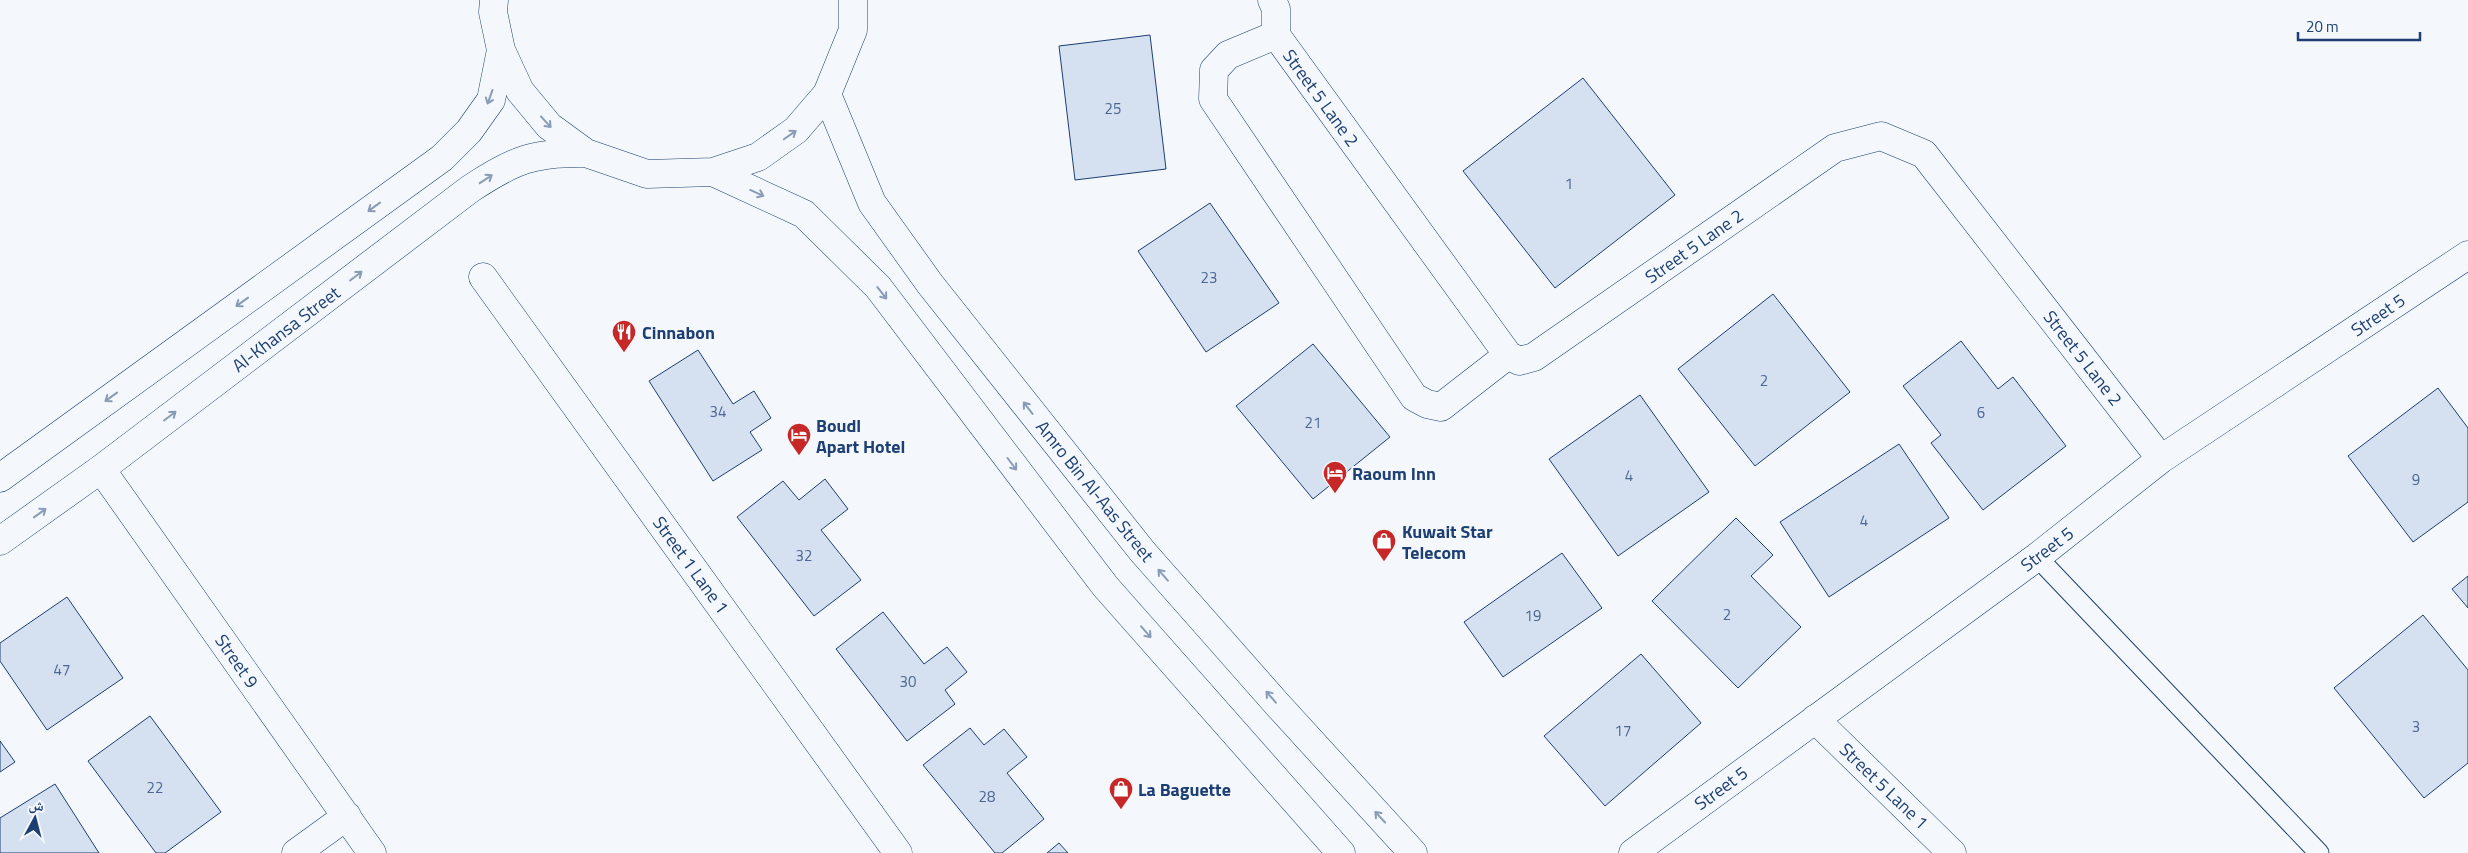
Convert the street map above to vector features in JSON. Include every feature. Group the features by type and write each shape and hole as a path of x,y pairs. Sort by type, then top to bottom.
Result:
{"street":[{"path":"494,0 494,12 501,50 520,91 549,126 586,153 647,174 713,172 758,157 796,130 827,94 853,30 853,0"},
{"name":"Street 5 Lane 2","path":"1272,0 1276,9 1276,35 1508,354 1519,361 1534,357 1835,148 1881,136 1924,154 2161,460"},
{"path":"1276,35 1228,54 1214,70 1213,99 1414,397 1427,404 1441,407 1508,354"},
{"path":"0,478 442,158 469,131 491,100 501,50"},
{"name":"Amro Bin Al-Aas Street","path":"827,94 872,203 930,284 1142,551 1283,711 1413,853"},
{"name":"Al-Khansa Street","path":"0,541 101,469 470,189 503,167 535,155 586,153"},
{"path":"713,172 804,214 878,287 1106,586 1341,853"},
{"name":"Street 5","path":"1633,853 2037,557 2161,460 2468,254"},
{"name":"Street 1 Lane 1","path":"483,277 898,853"},
{"name":"Street 9","path":"101,469 372,853"},
{"name":"Street 5 Lane 1","path":"1815,719 1952,853"},
{"path":"296,853 347,816"}],"lane":[{"path":"2037,557 2319,853"}],"building":[{"path":"1150,35 1166,169 1075,180 1059,46"},
{"path":"1583,78 1675,195 1555,288 1463,171"},
{"path":"1210,203 1279,303 1206,352 1138,251"},
{"path":"1773,294 1850,392 1755,466 1678,369"},
{"path":"1961,341 1998,389 2013,377 2066,446 1983,510 1931,443 1941,435 1903,386"},
{"path":"1313,344 1390,437 1313,499 1236,406"},
{"path":"698,350 733,404 754,391 771,418 750,432 762,450 713,481 649,381"},
{"path":"2438,388 2468,428 2468,502 2413,542 2348,456"},
{"path":"1640,395 1709,492 1618,556 1549,459"},
{"path":"1899,444 1949,518 1829,597 1780,522"},
{"path":"825,479 848,509 821,530 861,580 814,616 737,517 783,481 799,500"},
{"path":"1736,518 1773,555 1751,576 1801,627 1738,688 1652,601"},
{"path":"1562,553 1602,608 1503,677 1464,622"},
{"path":"2468,576 2468,608 2452,589"},
{"path":"67,597 123,678 47,730 0,661 0,643"},
{"path":"883,612 924,664 947,647 967,672 945,690 955,704 907,741 836,649"},
{"path":"2423,615 2468,670 2468,763 2424,798 2334,688"},
{"path":"1641,654 1701,723 1605,806 1544,736"},
{"path":"150,716 221,812 165,853 156,853 88,761"},
{"path":"970,728 984,745 1004,729 1027,757 1007,773 1044,819 1002,853 995,853 923,765"},
{"path":"0,741 15,762 0,772"},
{"path":"55,784 99,853 0,853 0,818"},
{"path":"1059,843 1068,853 1047,853"}],"place":[{"name":"Cinnabon","path":"624,353"},
{"name":"Boudl Apart Hotel","path":"799,456"},
{"name":"Raoum Inn","path":"1335,494"},
{"name":"Kuwait Star Telecom","path":"1384,562"},
{"name":"La Baguette","path":"1121,810"}]}
